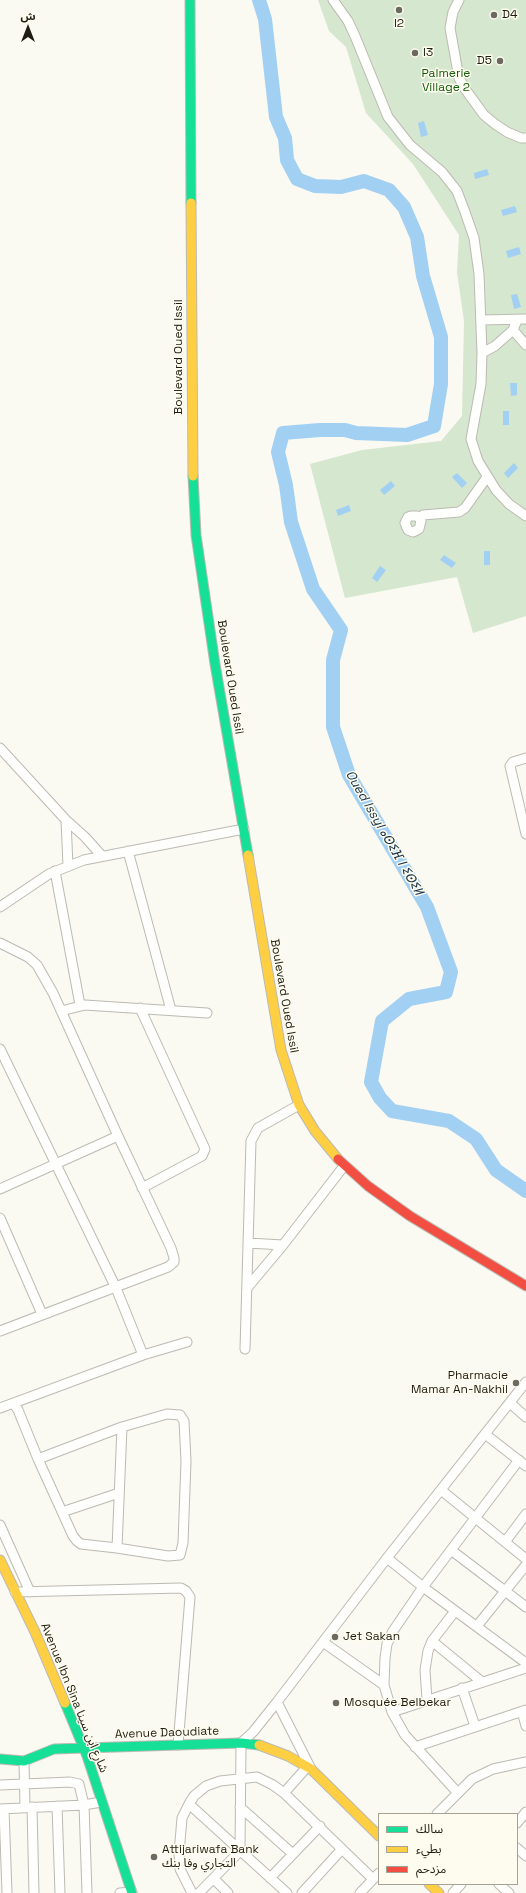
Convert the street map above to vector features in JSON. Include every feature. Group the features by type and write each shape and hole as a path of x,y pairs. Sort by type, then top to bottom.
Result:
{"main road":[{"name":"Boulevard Oued Issil","path":"190,0 191,356 196,535 215,664 244,829 274,1017 286,1068 299,1105 315,1131 344,1166 368,1186 410,1216 526,1286"},
{"name":"Boulevard Oued Issil","path":"484,1262 526,1294"},
{"name":"Avenue Ibn Sina شارع ابن سينا","path":"0,1560 35,1632 84,1748 132,1893"},
{"name":"Avenue Daoudiate","path":"0,1759 24,1761 54,1749 241,1743 260,1745 274,1749 309,1768 378,1835"},
{"path":"430,1885 439,1893"}],"street":[{"path":"333,0 348,20 388,117 410,145 442,172 457,191 474,238 479,274 482,352 481,384 470,439 478,461 496,490 509,504 526,516"},
{"path":"459,0 453,12 450,28 459,78 484,115 507,132 521,138 526,138"},
{"path":"481,320 522,319"},
{"path":"482,352 495,346 513,330 522,319"},
{"path":"513,330 526,345"},
{"path":"419,518 423,515 459,512 465,508 487,477"},
{"path":"0,748 66,820 102,856"},
{"path":"526,758 513,762 510,766 522,799 526,834"},
{"path":"66,820 68,866"},
{"path":"0,907 55,871 68,866 102,856 244,829"},
{"path":"128,852 171,1010"},
{"path":"55,871 80,1005"},
{"path":"0,943 28,957 37,965 61,1011 171,1248 174,1262 168,1267 116,1288 42,1314 0,1331"},
{"path":"61,1011 80,1005 207,1013"},
{"path":"140,1008 205,1149 202,1156 142,1188"},
{"path":"0,1049 116,1288 143,1354"},
{"path":"245,1349 252,1137 258,1128 299,1105"},
{"path":"0,1189 118,1136"},
{"path":"247,1288 283,1246 344,1166"},
{"path":"0,1218 42,1314"},
{"path":"248,1242 283,1246"},
{"path":"0,1408 14,1404 143,1354 187,1342"},
{"path":"199,1893 240,1851 241,1743 253,1732 277,1702 386,1558 526,1382"},
{"path":"510,1403 526,1417"},
{"path":"14,1404 38,1459 73,1536 81,1544 177,1556 182,1550 186,1461 184,1421 180,1415 167,1414 122,1427 38,1459"},
{"path":"117,1548 122,1427"},
{"path":"457,1792 404,1735 392,1712 384,1685 385,1658 387,1644 393,1631 423,1587 475,1517 523,1463 485,1434"},
{"path":"441,1490 526,1559"},
{"path":"62,1512 119,1493"},
{"path":"505,1542 526,1514"},
{"path":"0,1525 30,1592"},
{"path":"451,1550 526,1606"},
{"path":"386,1558 526,1663"},
{"path":"477,1626 526,1565"},
{"path":"15,1592 181,1588 186,1591 190,1597 178,1745"},
{"path":"427,1700 426,1660 432,1642 455,1611"},
{"path":"323,1642 384,1685"},
{"path":"432,1642 482,1682"},
{"path":"392,1712 526,1668"},
{"path":"462,1688 475,1726"},
{"path":"277,1702 309,1768 284,1793"},
{"path":"415,1747 524,1711 526,1726"},
{"path":"24,1761 34,1893"},
{"path":"438,1813 457,1792 472,1779 504,1765 526,1762"},
{"path":"192,1893 180,1869 179,1854 182,1818 189,1804 194,1796 206,1786 220,1781 257,1777 273,1785 284,1793 320,1826 342,1849 376,1876 362,1892"},
{"path":"0,1785 77,1782 81,1788 84,1805 87,1893"},
{"path":"7,1893 3,1879 2,1809 84,1805 101,1802"},
{"path":"189,1804 287,1893"},
{"path":"57,1806 60,1893"},
{"path":"240,1807 293,1854"},
{"path":"518,1822 526,1812"},
{"path":"270,1878 320,1826"},
{"path":"302,1893 342,1849"},
{"path":"518,1849 526,1856"},
{"path":"214,1879 228,1893"},
{"path":"453,1893 460,1885"},
{"path":"500,1885 509,1893"},
{"path":"120,1893 132,1893"}],"green space":[{"name":"Palmerie Village 2","path":"318,0 526,0 526,616 473,633 457,577 345,598 310,464 362,450 441,441 462,416 464,321 457,272 459,235 413,164 366,113 346,47 329,31"}],"water":[{"path":"424,121 428,135 421,137 418,123"},
{"path":"487,169 489,175 475,179 474,173"},
{"path":"515,206 517,212 503,216 501,210"},
{"path":"519,247 521,254 508,258 506,251"},
{"path":"517,294 521,307 514,309 511,295"},
{"path":"510,383 517,383 517,395 511,396"},
{"path":"503,411 509,411 509,425 503,425"},
{"path":"514,463 518,468 508,478 504,473"},
{"path":"457,473 467,483 462,488 452,477"},
{"path":"391,481 395,486 384,495 380,490"},
{"path":"349,505 351,511 338,516 336,510"},
{"path":"484,551 490,551 490,565 484,565"},
{"path":"444,555 456,563 452,568 440,560"},
{"path":"380,566 386,570 377,582 372,578"}],"waterway":[{"name":"Oued Issyl ⴰⵙⵉⴼ ⵏ ⵉⵙⵉⵍ","path":"259,0 265,19 276,117 285,138 287,160 297,179 315,186 341,187 364,181 389,190 404,207 417,237 423,276 441,337 441,384 434,426 407,435 356,433 345,430 320,430 283,433 278,452 286,485 291,522 313,589 341,630 333,660 333,727 349,775 427,907 451,972 446,992 409,999 382,1021 371,1082 380,1098 392,1111 449,1121 476,1139 496,1170 526,1191"}],"traffic: fast":[{"path":"190,0 191,203"},
{"path":"193,476 196,535 215,664 248,855"},
{"path":"65,1703 87,1756 132,1893"},
{"path":"0,1759 24,1761 54,1749 241,1743 259,1745"}],"traffic: slow":[{"path":"191,203 193,476"},
{"path":"248,855 281,1050 299,1105 315,1131 338,1159"},
{"path":"0,1560 35,1632 65,1703"},
{"path":"259,1745 288,1756 311,1769 378,1835"},
{"path":"430,1885 439,1893"}],"traffic: jam":[{"path":"338,1159 368,1186 410,1216 526,1286"}],"place":[{"name":"I2","path":"399,10"},
{"name":"D4","path":"494,15"},
{"name":"I3","path":"415,53"},
{"name":"D5","path":"500,61"},
{"name":"Pharmacie Mamar An-Nakhil","path":"516,1383"},
{"name":"Jet Sakan","path":"335,1637"},
{"name":"Mosquée Belbekar","path":"336,1703"},
{"name":"Attijariwafa Bank التجاري وفا بنك","path":"154,1857"}]}
